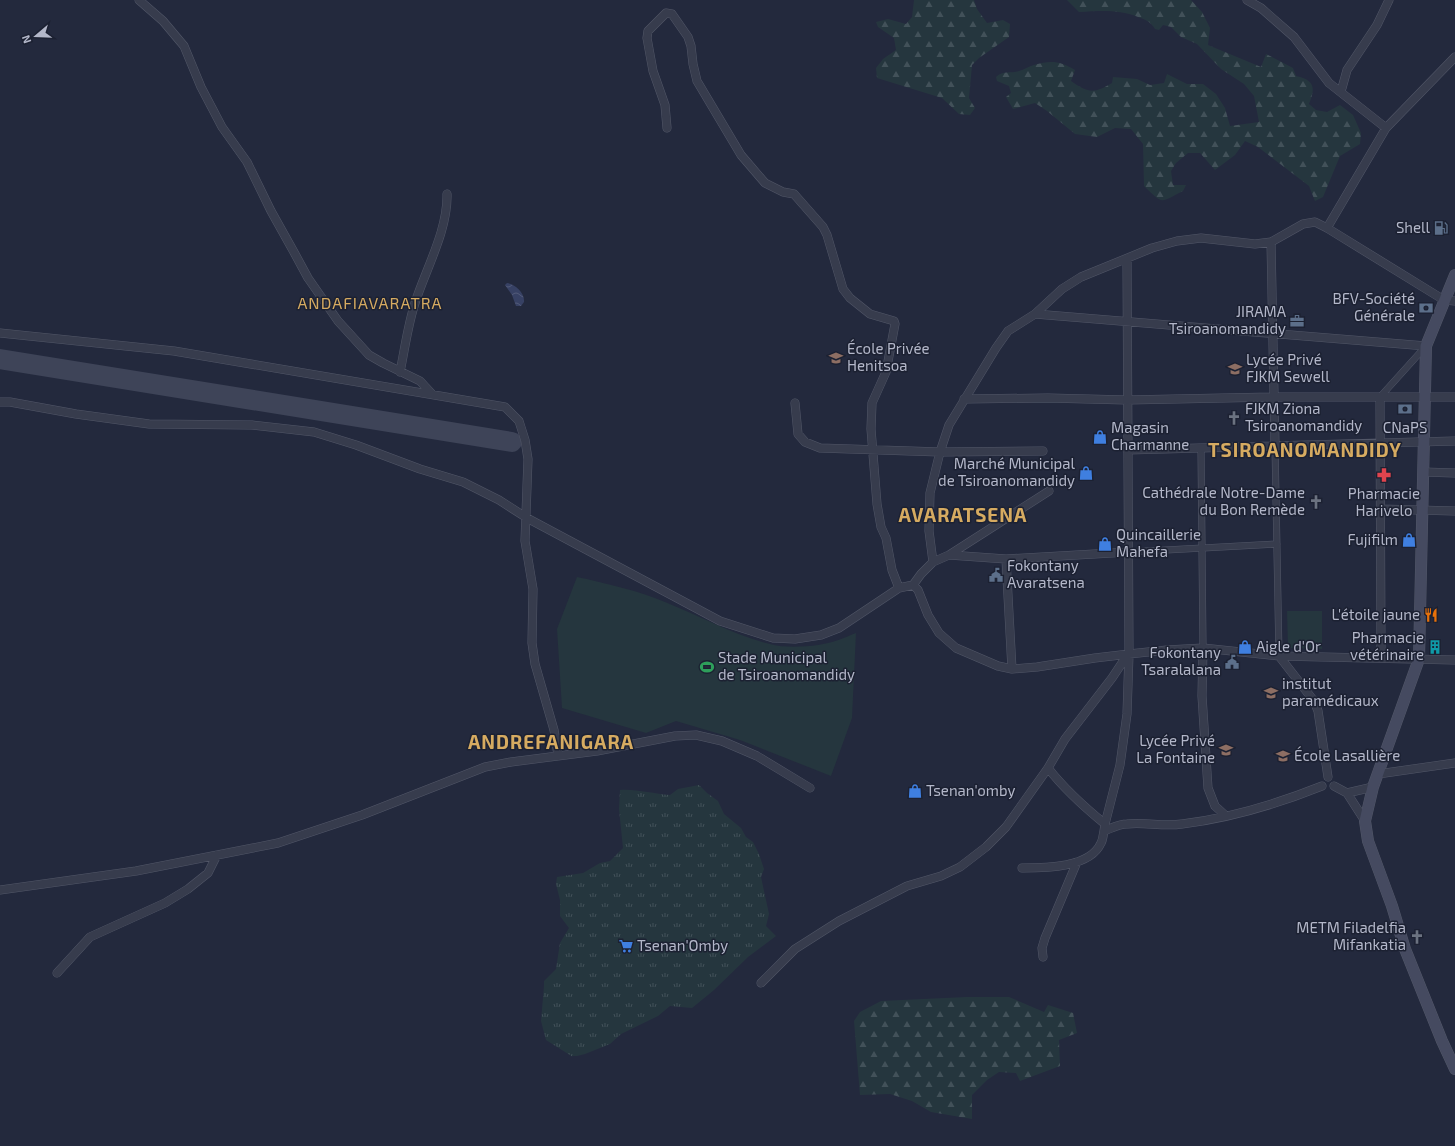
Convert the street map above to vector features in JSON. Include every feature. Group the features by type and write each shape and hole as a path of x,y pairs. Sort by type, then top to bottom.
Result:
{"main road":[{"path":"1455,275 1450,300 1426,346 1419,659 1373,787 1365,822 1368,841 1392,906 1405,949 1442,1041 1455,1069"}],"street":[{"path":"139,0 163,21 184,46 201,87 222,127 247,162 271,211 308,278 338,321 369,355 420,381 432,394"},
{"path":"1248,0 1260,8 1294,37 1329,83 1386,128"},
{"path":"1342,88 1347,70 1377,25 1389,0"},
{"path":"667,128 665,106 653,71 647,38 648,31 666,13 672,14 688,37 691,46 692,64 697,81 741,156 765,183 783,192 794,194 824,227 843,289 850,298 870,314 894,321 895,324 886,372 872,403 871,429 877,504 886,538 892,570 899,588"},
{"path":"1327,228 1386,128 1455,57"},
{"path":"400,372 415,302 442,230 447,206 447,194"},
{"path":"933,562 929,531 930,493 940,452 949,425 1008,331 1035,314 1062,289 1081,277 1152,248 1177,241 1201,238 1255,244 1271,242 1303,224 1315,222 1450,300"},
{"path":"1271,242 1279,656 1314,701 1318,711 1328,777"},
{"path":"1022,868 1048,868 1077,862 1092,855 1101,844 1120,765 1126,721 1129,654 1127,259"},
{"path":"1035,314 1426,346"},
{"path":"0,333 159,349 505,407 519,421 525,440 528,459 525,541 534,589 532,643 535,664 554,730 558,755"},
{"path":"1381,658 1380,397 1426,346"},
{"path":"964,399 1048,398 1127,400 1274,397 1455,397"},
{"path":"0,399 76,414 150,424 252,425 314,432 356,445 420,469 463,482 499,500 527,518 720,621 773,638 795,639 821,636 838,628 899,588 913,586 918,590 928,615 939,633 956,648 998,666 1012,669 1037,668 1129,654 1203,648 1279,656 1455,660"},
{"path":"0,402 10,402"},
{"path":"795,403 798,434 805,442 820,448 940,452 1043,451"},
{"path":"1127,450 1275,445 1455,442"},
{"path":"1201,448 1202,696 1208,788 1215,806 1226,816"},
{"path":"1423,472 1455,473"},
{"path":"913,586 921,574 933,562 949,555 1049,491"},
{"path":"1380,509 1455,511"},
{"path":"949,555 1006,560 1277,544"},
{"path":"1006,560 1012,669"},
{"path":"761,983 795,949 839,921 906,886 941,876 960,867 986,847 1006,828 1048,768 1064,739 1129,654"},
{"path":"0,890 136,871 278,843 362,815 485,767 597,750 675,736 696,735 722,741 758,756 810,788"},
{"path":"1378,774 1455,763"},
{"path":"1048,768 1062,787 1105,828"},
{"path":"1322,786 1324,778 1328,777"},
{"path":"1328,777 1332,778 1334,786"},
{"path":"1105,828 1127,824 1175,825 1226,816 1246,812 1290,799 1322,786"},
{"path":"1322,786 1326,789 1330,789 1334,786"},
{"path":"1334,786 1347,793 1365,822"},
{"path":"1347,793 1373,787"},
{"path":"57,972 90,937 165,902 188,889 208,873 217,855"},
{"path":"1043,957 1042,948 1045,938 1077,862"}],"green space":[{"path":"914,0 974,0 977,9 987,23 1003,20 1010,24 1009,37 979,58 972,65 969,98 975,108 970,115 959,114 942,98 877,78 876,68 883,59 896,50 894,38 878,27 876,22 888,19 906,24 912,17"},
{"path":"1067,0 1191,0 1202,12 1210,28 1208,45 1261,67 1266,54 1293,68 1296,76 1307,80 1312,85 1313,89 1309,104 1316,110 1327,112 1340,105 1353,115 1361,133 1360,144 1340,156 1323,197 1315,201 1309,186 1258,147 1245,141 1235,155 1215,170 1200,153 1188,153 1176,163 1171,171 1173,185 1186,185 1183,191 1165,200 1159,199 1144,186 1143,144 1131,129 1115,128 1097,137 1075,134 1035,103 1013,109 1006,97 1011,93 1009,86 997,81 996,77 1004,73 1023,70 1040,63 1055,62 1075,70 1071,81 1082,88 1091,91 1100,89 1112,83 1113,77 1137,79 1150,85 1164,83 1167,74 1187,84 1203,84 1216,94 1225,108 1230,126 1259,122 1254,96 1244,84 1221,69 1197,44 1181,37 1171,27 1163,25 1159,30 1155,29 1150,22 1131,14 1109,11 1079,12"},
{"name":"Stade Municipal de Tsiroanomandidy","path":"577,577 644,594 678,607 743,636 775,645 794,647 818,645 833,642 856,633 852,718 831,776 740,740 676,721 646,733 562,708 557,629"},
{"path":"1287,611 1322,611 1322,649 1288,648"},
{"path":"699,785 718,801 724,814 741,828 746,837 753,842 764,869 761,877 769,914 766,926 776,936 748,957 714,990 692,1008 670,1006 658,1016 621,1034 610,1044 585,1054 572,1056 573,1057 546,1040 541,1021 544,981 556,969 560,943 569,928 560,916 560,900 556,884 557,877 583,873 600,863 610,861 623,848 619,809 620,790 633,790 670,795 678,789"},
{"path":"967,997 1009,997 1044,1012 1048,1005 1073,1013 1077,1033 1059,1040 1060,1066 1020,1081 1016,1073 999,1072 987,1080 972,1095 972,1119 931,1112 912,1101 890,1094 860,1095 854,1021 860,1012 881,1001"}],"water":[{"path":"507,283 516,287 523,295 524,302 521,306 516,306 512,295 505,285"}],"taxiway":[{"path":"0,359 512,442"}],"place":[{"name":"Shell","path":"1441,228"},
{"name":"BFV-Société Générale","path":"1426,308"},
{"name":"JIRAMA Tsiroanomandidy","path":"1297,321"},
{"name":"École Privée Henitsoa","path":"836,358"},
{"name":"Lycée Privé FJKM Sewell","path":"1235,369"},
{"name":"CNaPS","path":"1405,409"},
{"name":"FJKM Ziona Tsiroanomandidy","path":"1234,418"},
{"name":"Magasin Charmanne","path":"1100,437"},
{"name":"Marché Municipal de Tsiroanomandidy","path":"1086,473"},
{"name":"Pharmacie Harivelo","path":"1384,475"},
{"name":"Cathédrale Notre-Dame du Bon Remède","path":"1316,502"},
{"name":"Fujifilm","path":"1409,540"},
{"name":"Quincaillerie Mahefa","path":"1105,544"},
{"name":"Fokontany Avaratsena","path":"996,575"},
{"name":"L'étoile jaune","path":"1431,615"},
{"name":"Aigle d'Or","path":"1245,647"},
{"name":"Pharmacie vétérinaire","path":"1435,647"},
{"name":"Fokontany Tsaralalana","path":"1232,662"},
{"name":"Stade Municipal de Tsiroanomandidy","path":"707,667"},
{"name":"institut paramédicaux","path":"1271,693"},
{"name":"Lycée Privé La Fontaine","path":"1226,750"},
{"name":"École Lasallière","path":"1283,756"},
{"name":"Tsenan'omby","path":"915,791"},
{"name":"METM Filadelfia Mifankatia","path":"1417,937"},
{"name":"Tsenan'Omby","path":"626,946"}],"district":[{"name":"ANDAFIAVARATRA","path":"370,303"},
{"name":"TSIROANOMANDIDY","path":"1305,450"},
{"name":"AVARATSENA","path":"963,515"},
{"name":"ANDREFANIGARA","path":"551,742"}]}
